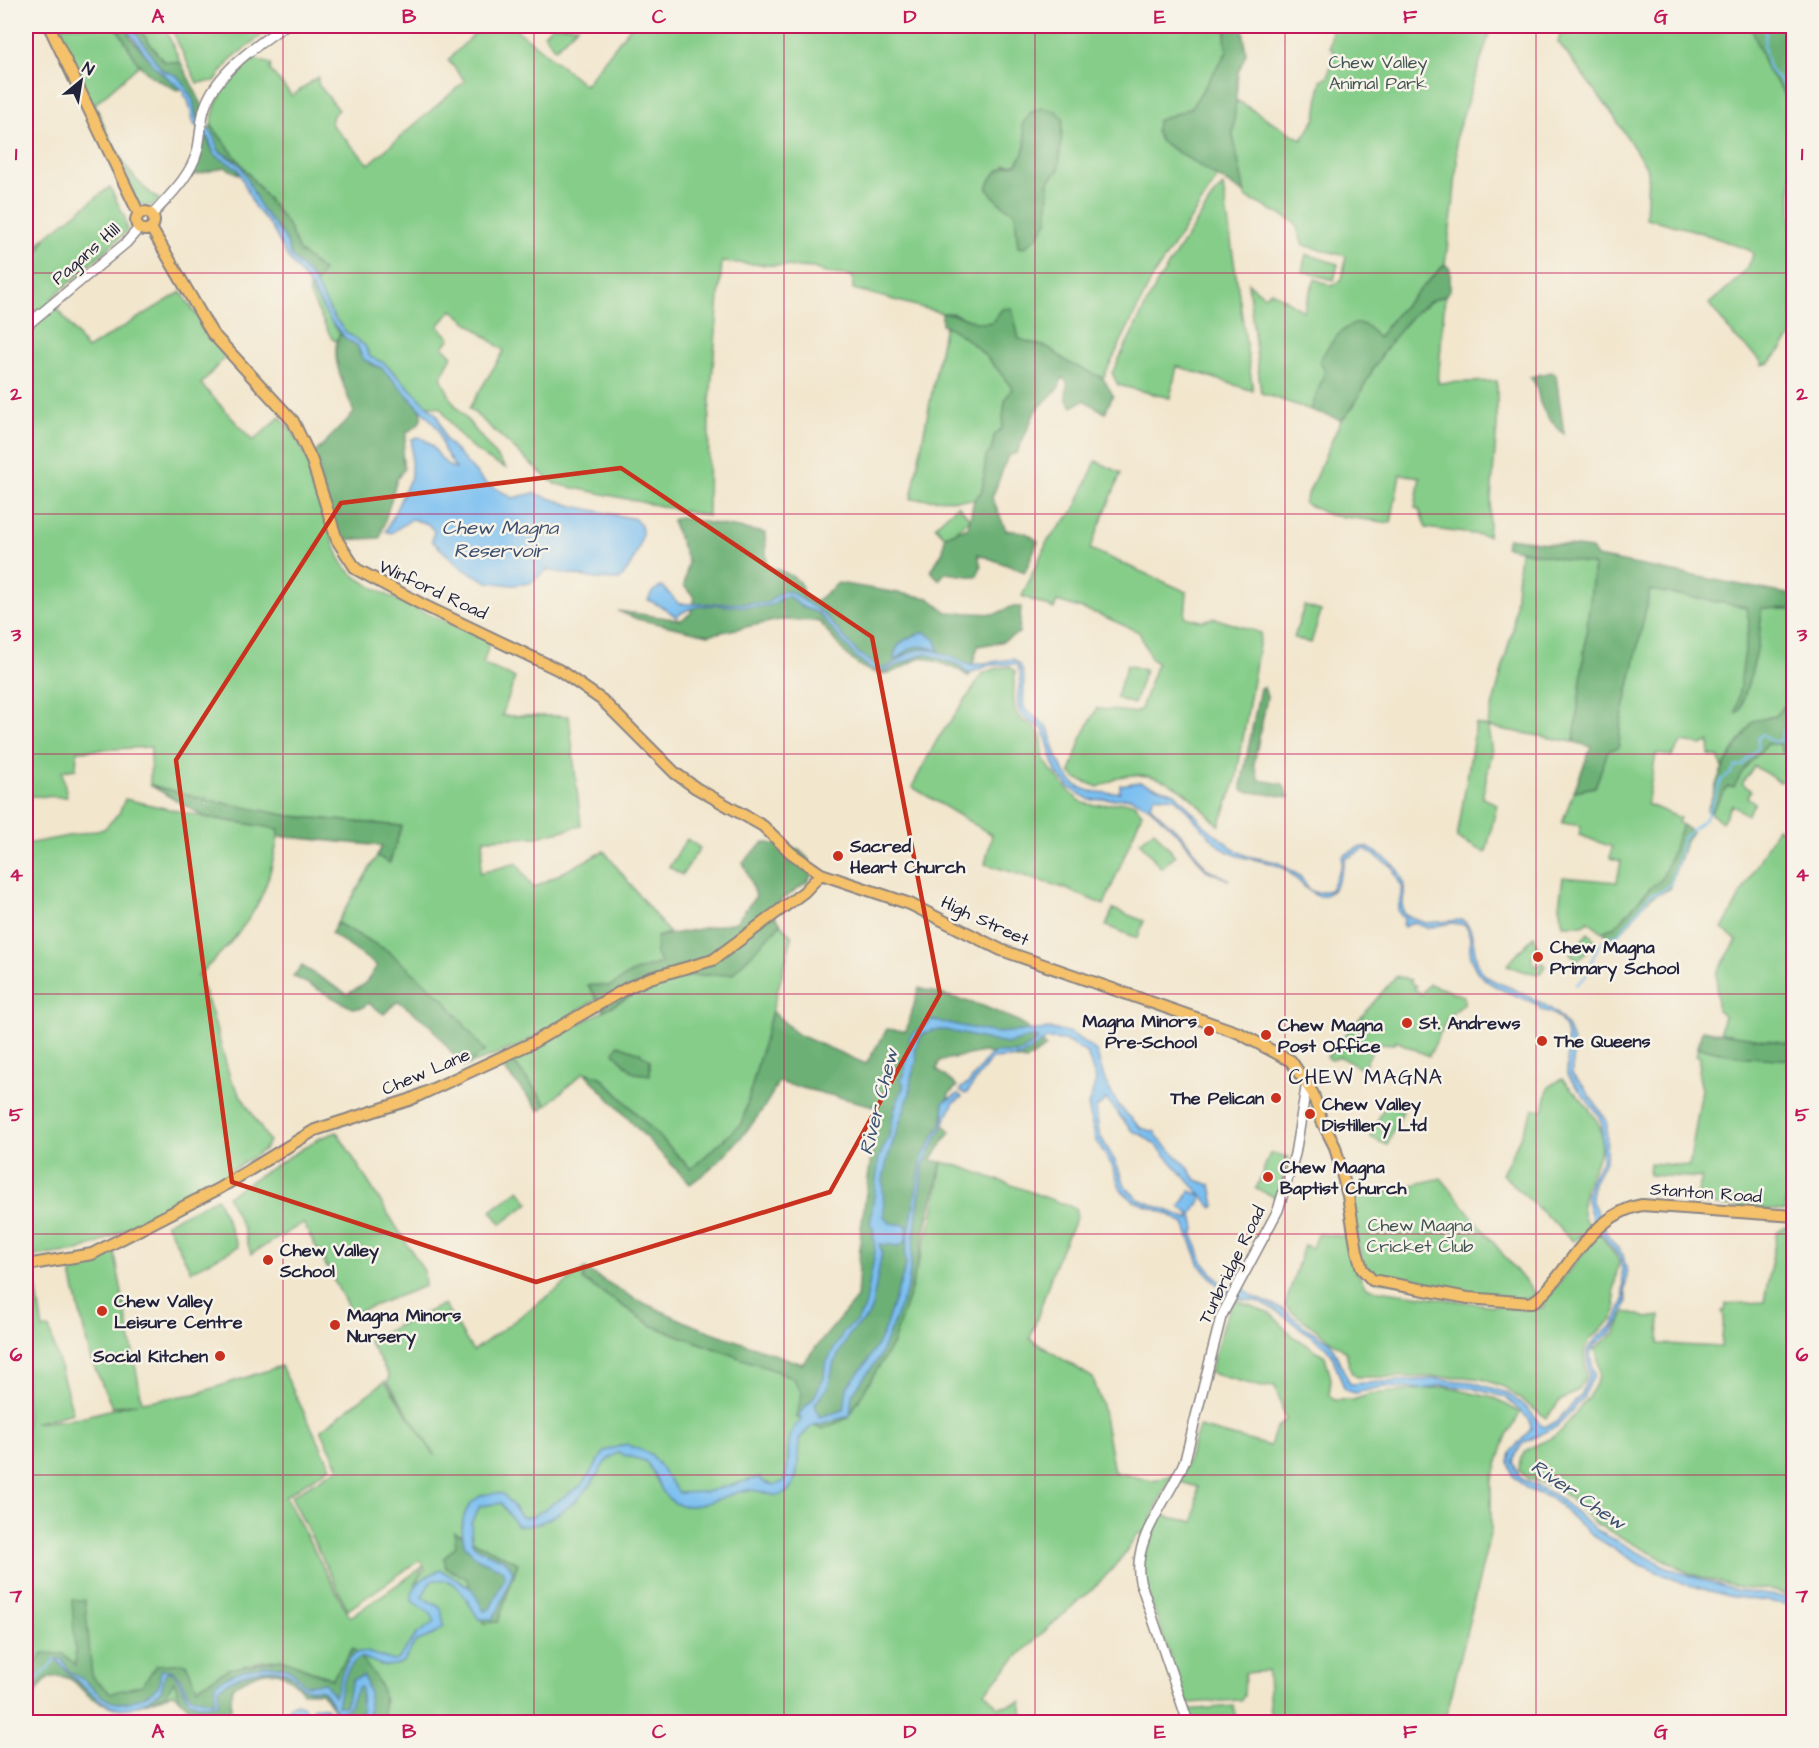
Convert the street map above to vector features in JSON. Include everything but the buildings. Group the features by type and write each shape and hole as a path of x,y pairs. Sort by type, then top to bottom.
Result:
{"main road":[{"path":"49,26 139,214 136,221 139,228 144,230 151,228 154,221 152,215 144,212 139,214"},
{"name":"Winford Road","path":"151,228 212,333 293,421 312,461 337,540 356,569 413,600 559,670 602,700 675,773 696,788 763,826 791,852 821,874"},
{"name":"High Street","path":"821,874 910,904 1001,950 1245,1035 1291,1061 1307,1082 1335,1147 1348,1196 1362,1269 1372,1280"},
{"name":"Chew Lane","path":"26,1265 92,1254 220,1188 315,1131 409,1100 534,1042 627,988 713,960 804,892 821,874"},
{"name":"Stanton Road","path":"1372,1280 1468,1298 1532,1303 1545,1293 1597,1230 1626,1208 1642,1205 1794,1216"}],"street":[{"path":"152,215 192,166 205,106 224,75 241,57 284,26"},
{"name":"Pagans Hill","path":"26,326 126,243 139,228"},
{"name":"Tunbridge Road","path":"1188,1722 1140,1581 1138,1561 1155,1516 1185,1460 1215,1334 1278,1210 1294,1154 1307,1082"}],"highlighted area":[{"path":"621,468 872,637 940,994 830,1192 536,1282 232,1182 176,760 341,503"}],"green space":[{"path":"63,26 116,26 139,65 95,104 106,130 103,130 56,29"},
{"path":"116,26 125,26 131,38 162,74 181,89 177,90 152,77 139,65"},
{"path":"131,26 137,26 163,61 181,63 203,107 201,122 187,89 179,80 160,68"},
{"path":"137,26 164,26 181,63 163,61"},
{"path":"170,26 274,26 231,59 215,81 197,83"},
{"path":"482,26 512,26 585,85 631,26 1215,26 1226,32 1227,52 1191,108 1157,121 1160,141 1218,177 1154,275 1103,378 1069,363 1049,348 1019,340 1014,325 992,322 979,324 952,313 942,313 853,289 853,276 825,273 814,268 722,262 709,413 708,516 555,484 549,480 469,408 504,351 452,310 438,326 450,338 443,347 452,356 441,377 452,401 506,468 476,451 453,428 441,408 425,405 390,368 370,357 365,346 345,331 333,316 315,285 322,271 299,251 288,225 211,125 219,96 224,87 250,57 271,64 270,70 292,96 318,77 318,84 339,110 333,115 331,124 369,164 465,81 448,60","holes":["1027,137 1059,169 1049,181 1048,220 1018,247 1015,213 1005,165 1016,164 1022,156"]},
{"path":"552,26 578,26 555,49 544,34"},
{"path":"1228,26 1243,26 1246,54 1238,73 1233,136 1245,194 1160,141 1156,131 1157,121 1191,108 1227,52 1225,38"},
{"name":"Chew Valley Animal Park","path":"1332,26 1492,26 1456,136 1457,163 1445,264 1399,311 1377,339 1367,326 1325,371 1311,410 1261,393 1248,283 1264,296 1271,291 1303,311 1315,279 1332,286 1342,280 1346,256 1303,245 1295,222 1245,197 1233,136 1235,104 1238,101 1302,140 1316,118 1321,80 1328,77 1334,51 1330,48"},
{"path":"1563,26 1751,26 1793,113 1791,193 1793,335 1770,363 1761,365 1761,361 1734,336 1709,304 1741,275 1753,254 1749,250 1696,231 1646,218 1648,170 1611,112 1558,42"},
{"path":"1751,26 1784,26 1793,38 1791,71 1793,75 1793,113 1785,94 1767,70"},
{"path":"1042,108 1056,111 1063,118 1059,169 1049,181 1048,220 1037,237 1024,248 1018,247 1015,213 998,202 987,188 998,171 1006,166 1017,164 1025,145 1022,125 1030,113"},
{"path":"211,125 288,225 299,251 323,271 315,285 291,256 285,238 261,208 235,160 219,151 209,130"},
{"path":"108,133 129,171 160,200 157,203 148,206 136,202 129,178 106,136"},
{"path":"206,135 214,154 234,165 242,176 225,167 195,175 193,172"},
{"path":"1223,186 1253,391 1177,366 1170,398 1118,385 1112,373 1157,283 1214,195"},
{"path":"110,187 125,218 127,231 51,299 87,349 181,292 225,357 201,384 253,441 280,417 290,428 311,470 334,545 346,568 373,588 490,641 483,664 515,678 502,716 569,716 581,826 537,837 484,839 480,873 517,863 533,888 604,851 669,933 657,937 661,963 631,973 611,986 589,985 597,999 519,1046 463,1067 485,1051 388,951 337,923 377,856 390,863 401,826 290,816 204,799 150,785 151,747 77,751 76,769 62,771 67,797 26,796 26,272 48,235"},
{"path":"48,235 26,272 26,252"},
{"path":"1306,254 1338,264 1334,280 1302,271"},
{"path":"1445,264 1450,269 1450,289 1445,296 1421,308 1399,331 1380,358 1349,412 1341,420 1311,410 1325,371 1319,361 1339,334 1346,328 1360,324 1368,327 1378,338 1399,311"},
{"path":"309,287 340,334 336,341 332,339 309,293"},
{"path":"1445,296 1438,383 1497,381 1497,426 1488,536 1426,528 1419,509 1415,508 1420,477 1400,474 1391,523 1329,515 1304,503 1341,420 1353,407 1389,344 1421,308"},
{"path":"1012,308 1019,339 1049,348 1069,363 1103,378 1113,395 1105,413 1084,400 1072,407 1066,399 1067,382 1062,378 1059,387 1035,412 1017,453 1008,456 992,498 1006,530 1026,533 1038,541 1025,572 978,554 981,567 976,577 945,573 939,580 931,571 943,551 945,536 968,527 974,500 982,491 986,456 992,450 994,436 1002,428 1005,401 1012,388 981,352 962,336 942,324 942,313 985,323 992,322 1002,309"},
{"path":"945,325 955,330 982,352 1012,388 1005,401 1002,428 994,436 992,450 986,456 982,491 974,500 911,499"},
{"path":"340,334 357,345 360,354 371,364 382,368 421,410 419,424 407,432 402,455 404,469 397,479 380,538 340,540 312,456 354,413 337,363 337,343"},
{"path":"1551,372 1556,375 1564,434 1544,412 1536,387 1530,377"},
{"path":"1096,461 1121,473 1090,549 1187,592 1185,617 1201,621 1214,618 1261,633 1236,780 1219,826 1199,805 1165,781 1139,775 1124,776 1098,787 1075,778 1070,773 1081,739 1097,708 1134,713 1141,709 1157,663 1151,659 1139,632 1098,614 1057,601 1054,609 1022,596 1047,542 1075,509"},
{"path":"958,505 970,519 947,539 935,526"},
{"path":"678,517 765,533 767,566 796,579 803,596 815,602 838,583 929,598 947,612 996,614 1010,607 1021,607 1019,633 1001,642 978,646 969,677 957,669 923,657 893,672 878,673 867,670 849,657 819,621 779,620 708,635 637,619 618,611 681,620 691,613 694,597 684,586 688,562 672,520"},
{"path":"1508,538 1592,549 1597,557 1793,595 1793,609 1761,608 1760,634 1755,660 1740,710 1736,713 1749,622 1746,607 1650,590 1620,727 1619,747 1608,751 1595,787 1574,791 1591,747 1574,742 1594,565 1505,547"},
{"path":"1520,551 1594,564 1574,742 1488,727 1492,753 1482,798 1497,804 1486,853 1457,838 1476,724 1487,727 1513,628"},
{"path":"1650,590 1746,607 1749,622 1737,712 1740,710 1755,659 1760,634 1761,608 1793,609 1793,695 1776,716 1758,722 1744,734 1723,768 1718,757 1709,755 1710,742 1701,745 1682,742 1672,756 1656,754 1647,804 1680,818 1678,823 1682,825 1662,879 1649,889 1618,924 1603,932 1588,921 1584,925 1563,925 1559,906 1563,877 1617,882 1621,861 1610,858 1612,847 1579,835 1581,826 1562,823 1574,791 1595,787 1608,750 1619,747 1620,727"},
{"path":"1304,606 1321,611 1311,643 1294,638"},
{"path":"1127,665 1145,670 1134,704 1116,698"},
{"path":"1010,667 1015,671 1013,697 1016,712 1020,719 1039,733 1044,759 1062,784 1084,803 1096,805 1134,803 1142,813 1104,905 1064,888 985,864 992,835 912,787 937,740 980,676 993,669"},
{"path":"1264,687 1267,697 1254,764 1259,780 1283,784 1289,797 1243,791 1241,786 1260,688"},
{"path":"1793,695 1793,754 1782,752 1780,744 1767,744 1744,769 1734,787 1727,787 1710,813 1707,811 1721,771 1753,721 1776,716"},
{"path":"1767,744 1780,744 1782,752 1793,754 1793,773 1780,782 1754,766 1742,784 1751,790 1747,797 1755,803 1747,815 1732,805 1722,822 1710,813 1727,787 1734,787 1743,769"},
{"path":"150,785 204,799 290,816 402,826 389,863 377,856 382,846 278,836 279,829 205,817"},
{"path":"125,799 208,818 280,829 268,877 257,905 238,934 198,976 211,1010 230,1078 269,1141 264,1150 206,1187 99,1243 78,1251 26,1257 26,844 104,829 119,813"},
{"path":"1682,825 1692,832 1686,840 1669,889 1646,902 1623,930 1611,938 1603,932 1618,924 1649,889 1662,879"},
{"path":"1777,828 1793,837 1793,1044 1720,1033 1724,1015 1717,1009 1717,973 1737,940 1722,929"},
{"path":"1154,830 1175,856 1161,868 1140,842"},
{"path":"687,839 700,848 682,875 669,867"},
{"path":"764,842 799,850 810,860 811,876 808,881 769,909 781,924 732,974 689,976 644,989 604,1010 588,985 611,986 631,973 661,963 656,954 657,937 736,922 756,896 743,862"},
{"path":"1113,909 1144,921 1138,938 1106,926"},
{"path":"337,923 388,951 445,1000 485,1051 463,1067 430,1025 398,1001 384,1014 368,1003 362,1008 352,1008 293,976 302,966 347,994 365,984 377,966 331,933"},
{"path":"781,924 792,937 742,1123 691,1169 601,1077 584,1072 547,1105 512,1060 644,989 689,976 732,974"},
{"path":"1588,933 1596,941 1578,961 1570,953"},
{"path":"1534,936 1539,949 1531,957 1534,966 1544,963 1545,966 1540,974 1522,971 1507,965"},
{"path":"1396,976 1411,980 1410,982 1416,986 1414,988 1421,994 1429,984 1464,996 1464,1004 1448,1017 1429,1056 1396,1041 1394,1044 1377,1043 1362,1069 1340,1057 1331,1060 1327,1057"},
{"path":"919,988 983,1006 1020,1022 1046,1047 1026,1061 983,1052 939,1061 937,1070 957,1086 949,1094 942,1121 950,1132 931,1160 942,1162 911,1290 893,1343 848,1418 823,1429 796,1417 802,1393 792,1377 653,1326 583,1280 585,1269 635,1299 695,1326 802,1364 857,1298 861,1229 878,1107 778,1082 752,1125 740,1139 715,1164 690,1184 584,1072 601,1077 691,1169 742,1123 772,1011 797,1034 866,1064 887,1029 906,1031"},
{"path":"1702,1030 1793,1044 1793,1060 1737,1056 1698,1047"},
{"path":"618,1045 638,1052 650,1060 650,1075 634,1073 614,1053"},
{"path":"1698,1047 1737,1056 1793,1060 1793,1154 1790,1158 1785,1211 1694,1204 1702,1178 1649,1175 1650,1163 1689,1166 1702,1089 1699,1077 1700,1057 1696,1056"},
{"path":"496,1060 512,1060 547,1105 540,1111"},
{"path":"1562,1079 1590,1111 1598,1123 1602,1137 1596,1163 1585,1188 1582,1202 1584,1215 1591,1230 1573,1241 1502,1174 1534,1109 1543,1110 1549,1086"},
{"path":"1386,1103 1403,1111 1387,1145 1370,1137"},
{"path":"337,1132 424,1271 425,1286 352,1314 303,1223 251,1254 244,1230 227,1196 318,1139"},
{"path":"1270,1153 1289,1157 1278,1198 1256,1189"},
{"path":"942,1162 962,1167 1075,1208 1077,1216 1057,1259 1030,1339 1093,1378 1102,1405 1114,1472 1153,1481 1173,1475 1145,1535 1138,1533 1115,1566 1090,1592 1027,1648 985,1692 998,1707 1021,1702 1024,1722 382,1722 385,1699 353,1649 332,1679 281,1659 256,1662 192,1711 174,1693 133,1706 112,1706 92,1698 74,1682 54,1674 37,1691 26,1722 26,1271 33,1270 43,1329 49,1328 73,1413 34,1423 73,1419 137,1403 112,1407 90,1357 69,1265 83,1264 114,1249 142,1402 195,1394 281,1366 331,1467 285,1496 350,1617 423,1567 415,1584 425,1569 420,1560 348,1610 291,1496 339,1468 321,1430 385,1381 435,1456 388,1382 389,1376 368,1340 444,1304 473,1351 585,1269 583,1280 653,1326 792,1377 802,1393 848,1418 893,1343 932,1219"},
{"name":"Chew Magna Cricket Club","path":"1441,1178 1536,1295 1522,1301 1375,1280 1368,1272 1357,1242 1352,1199"},
{"path":"519,1190 529,1203 501,1224 491,1211"},
{"path":"217,1198 238,1247 191,1271 166,1223"},
{"path":"1794,1225 1793,1596 1775,1591 1740,1588 1691,1574 1594,1523 1571,1499 1553,1487 1527,1478 1519,1470 1523,1455 1532,1447 1557,1434 1573,1417 1590,1393 1599,1373 1595,1349 1615,1333 1626,1311 1648,1318 1660,1316 1659,1344 1721,1347 1724,1317 1722,1311 1725,1310 1726,1304 1764,1302 1777,1232 1785,1226"},
{"path":"1599,1233 1619,1260 1614,1288 1616,1310 1611,1321 1590,1339 1584,1353 1586,1375 1584,1381 1578,1390 1560,1401 1546,1418 1504,1387 1482,1379 1357,1377 1351,1372 1346,1352 1285,1306 1304,1245 1312,1248 1317,1234 1350,1237 1357,1272 1365,1286 1371,1289 1524,1310 1543,1308 1546,1299"},
{"path":"1235,1300 1270,1313 1293,1336 1325,1356 1331,1379 1329,1395 1334,1400 1353,1400 1371,1394 1446,1387 1497,1399 1520,1413 1505,1440 1491,1484 1491,1530 1445,1722 1382,1722 1344,1710 1270,1718 1268,1671 1245,1673 1244,1696 1240,1700 1188,1703 1185,1700 1141,1573 1143,1558 1160,1515 1194,1522 1198,1487 1180,1482 1199,1427 1270,1446 1276,1428 1286,1420 1275,1386 1262,1387 1210,1373 1224,1320"},
{"path":"454,1532 518,1563 498,1622 484,1623 466,1578 446,1568 444,1558 456,1546"},
{"path":"72,1600 85,1600 92,1677 111,1693 142,1685 157,1665 186,1663 197,1688 228,1669 281,1659 332,1679 353,1648 374,1674 382,1689 382,1722 339,1722 341,1720 321,1692 303,1692 294,1682 278,1672 261,1673 232,1687 230,1722 189,1722 192,1711 180,1699 174,1681 166,1695 127,1704 107,1704 98,1701 72,1680 63,1677 47,1678 32,1695 26,1696 26,1681 43,1653 63,1654 76,1665"},
{"path":"1234,1706 1236,1722 1191,1722 1187,1710"}],"water":[{"name":"Chew Magna Reservoir","path":"125,26 131,26 162,70 177,76 184,84 193,100 196,117 212,133 219,151 241,166 261,208 285,238 291,256 312,278 333,316 345,331 365,346 370,357 384,363 438,416 445,439 484,482 513,498 534,493 573,506 635,519 641,526 642,532 639,547 632,563 619,580 596,579 547,570 530,583 513,585 488,582 463,569 432,541 434,531 428,524 412,519 391,533 386,531 411,477 412,439 418,437 424,439 445,463 456,469 444,450 438,429 382,368 363,359 357,345 346,339 330,320 308,283 288,258 271,226 254,206 238,169 214,154 208,137 194,124 185,92 155,67"},
{"path":"662,586 679,604 767,603 783,591 791,592 823,613 858,653 882,669 915,650 923,649 939,652 970,665 1013,659 1019,663 1024,674 1024,708 1044,723 1049,730 1059,761 1076,785 1085,790 1106,793 1120,792 1120,785 1140,782 1175,793 1205,826 1235,850 1247,856 1277,862 1300,876 1309,890 1317,893 1330,890 1342,864 1343,856 1359,847 1367,847 1393,864 1401,876 1405,915 1426,923 1462,920 1467,924 1476,959 1483,973 1544,1005 1553,1011 1568,1028 1574,1052 1572,1075 1584,1087 1607,1121 1606,1160 1593,1183 1591,1199 1607,1234 1623,1255 1627,1273 1625,1291 1627,1301 1621,1318 1613,1331 1596,1344 1590,1354 1594,1375 1582,1400 1556,1427 1523,1443 1513,1462 1521,1479 1557,1496 1596,1530 1668,1568 1737,1591 1794,1598 1793,1605 1728,1596 1685,1584 1639,1564 1590,1534 1553,1499 1527,1489 1514,1477 1509,1463 1511,1452 1531,1429 1530,1420 1505,1397 1472,1388 1442,1385 1424,1389 1382,1387 1355,1393 1345,1390 1331,1353 1325,1346 1275,1310 1256,1301 1244,1300 1224,1292 1200,1265 1184,1224 1170,1215 1134,1201 1121,1190 1112,1165 1096,1141 1088,1106 1096,1081 1087,1053 1064,1040 1047,1039 1020,1057 991,1059 966,1094 960,1091 961,1088 969,1083 990,1055 1019,1053 1039,1039 1033,1037 1006,1044 945,1030 932,1030 922,1035 915,1048 917,1060 911,1078 910,1093 888,1157 883,1180 884,1216 890,1223 907,1225 906,1241 899,1246 879,1244 882,1252 872,1307 867,1318 850,1333 834,1363 828,1387 815,1404 819,1417 844,1410 847,1387 867,1362 882,1336 906,1266 905,1254 922,1158 944,1118 943,1102 958,1094 962,1097 954,1102 923,1166 908,1287 879,1358 852,1394 850,1416 812,1426 800,1438 797,1473 788,1491 774,1495 749,1490 701,1504 682,1505 668,1498 645,1461 618,1453 605,1464 582,1495 565,1509 546,1520 525,1526 516,1525 501,1503 480,1506 471,1523 472,1543 477,1548 506,1562 513,1572 499,1609 492,1619 479,1619 456,1585 449,1581 431,1581 422,1597 441,1608 444,1626 433,1635 415,1642 404,1661 396,1665 384,1666 361,1657 356,1660 344,1678 338,1706 345,1706 353,1679 364,1676 369,1692 369,1722 362,1722 361,1687 358,1688 347,1709 340,1712 335,1709 323,1690 304,1688 293,1676 283,1671 264,1670 244,1675 219,1688 218,1704 201,1705 189,1701 175,1674 169,1671 165,1674 161,1691 139,1705 121,1708 112,1707 94,1696 57,1660 53,1662 52,1660 62,1659 71,1672 99,1694 112,1702 119,1703 135,1700 154,1690 159,1683 160,1670 167,1669 176,1673 190,1696 214,1702 216,1683 233,1674 264,1666 284,1667 292,1671 305,1685 325,1683 334,1696 344,1668 352,1656 358,1652 365,1652 394,1661 417,1634 435,1622 431,1614 412,1601 414,1589 426,1577 441,1570 472,1589 484,1611 490,1609 505,1577 502,1569 478,1559 465,1546 462,1525 468,1507 482,1496 503,1494 522,1517 532,1517 582,1485 605,1451 626,1444 651,1454 679,1493 706,1492 761,1477 763,1482 775,1485 783,1482 788,1467 791,1434 801,1421 799,1414 814,1397 824,1378 825,1365 844,1331 857,1321 865,1308 875,1252 873,1227 870,1225 879,1158 889,1136 895,1107 904,1085 900,1079 904,1074 910,1036 932,1020 996,1033 1051,1029 1071,1033 1096,1051 1105,1081 1119,1106 1141,1128 1155,1132 1159,1139 1187,1166 1196,1180 1211,1185 1215,1206 1213,1208 1157,1146 1132,1131 1106,1099 1096,1109 1099,1134 1116,1163 1125,1186 1138,1199 1189,1219 1190,1214 1180,1207 1190,1191 1200,1195 1201,1199 1192,1215 1195,1229 1193,1235 1205,1265 1221,1283 1229,1288 1246,1290 1252,1296 1284,1310 1308,1329 1330,1342 1350,1384 1436,1379 1472,1382 1507,1393 1528,1409 1543,1427 1555,1423 1581,1395 1589,1375 1587,1352 1597,1337 1613,1326 1624,1300 1621,1259 1594,1224 1586,1197 1591,1179 1602,1161 1602,1125 1598,1114 1567,1075 1567,1035 1560,1019 1552,1013 1541,1010 1538,1005 1498,988 1481,975 1471,957 1470,936 1465,925 1451,923 1427,928 1413,922 1404,927 1402,924 1405,921 1398,911 1402,888 1392,867 1365,849 1345,859 1332,891 1317,896 1308,890 1283,868 1236,855 1222,848 1209,837 1175,798 1155,796 1150,806 1182,835 1206,868 1229,880 1206,870 1180,836 1149,807 1131,798 1090,800 1070,788 1056,772 1044,730 1026,719 1018,708 1020,676 1016,664 990,665 967,674 961,666 925,653 882,672 870,668 856,657 818,613 802,607 788,596 767,606 708,605 696,607 676,617 648,600 653,591"},
{"path":"925,632 936,640 939,651 917,646 898,659 894,659 900,644"},
{"path":"296,1703 303,1705 308,1713 315,1706 326,1707 330,1713 329,1721 310,1722 308,1717 304,1722 290,1722 286,1712"}],"waterway":[{"path":"1756,26 1766,32 1764,46 1769,69 1787,89 1794,108"},
{"path":"1576,985 1585,977 1598,946 1604,940 1620,933 1651,894 1661,892 1671,883 1683,838 1706,818 1722,779 1732,773 1735,767 1742,765 1758,748 1758,738 1762,735 1773,742 1780,741 1784,730 1794,722"},
{"path":"26,1691 55,1660"}],"place":[{"name":"Sacred Heart Church","path":"838,856"},
{"name":"Chew Magna Primary School","path":"1538,957"},
{"name":"St. Andrews","path":"1407,1023"},
{"name":"Magna Minors Pre-School","path":"1209,1031"},
{"name":"Chew Magna Post Office","path":"1266,1035"},
{"name":"The Queens","path":"1542,1041"},
{"name":"The Pelican","path":"1276,1098"},
{"name":"Chew Valley Distillery Ltd","path":"1310,1114"},
{"name":"Chew Magna Baptist Church","path":"1268,1177"},
{"name":"Chew Valley School","path":"268,1260"},
{"name":"Chew Valley Leisure Centre","path":"102,1311"},
{"name":"Magna Minors Nursery","path":"335,1325"},
{"name":"Social Kitchen","path":"220,1356"}],"district":[{"name":"CHEW MAGNA","path":"1366,1077"}],"water label":[{"name":"River Chew","path":"879,1102"},
{"name":"River Chew","path":"1578,1495"}]}
